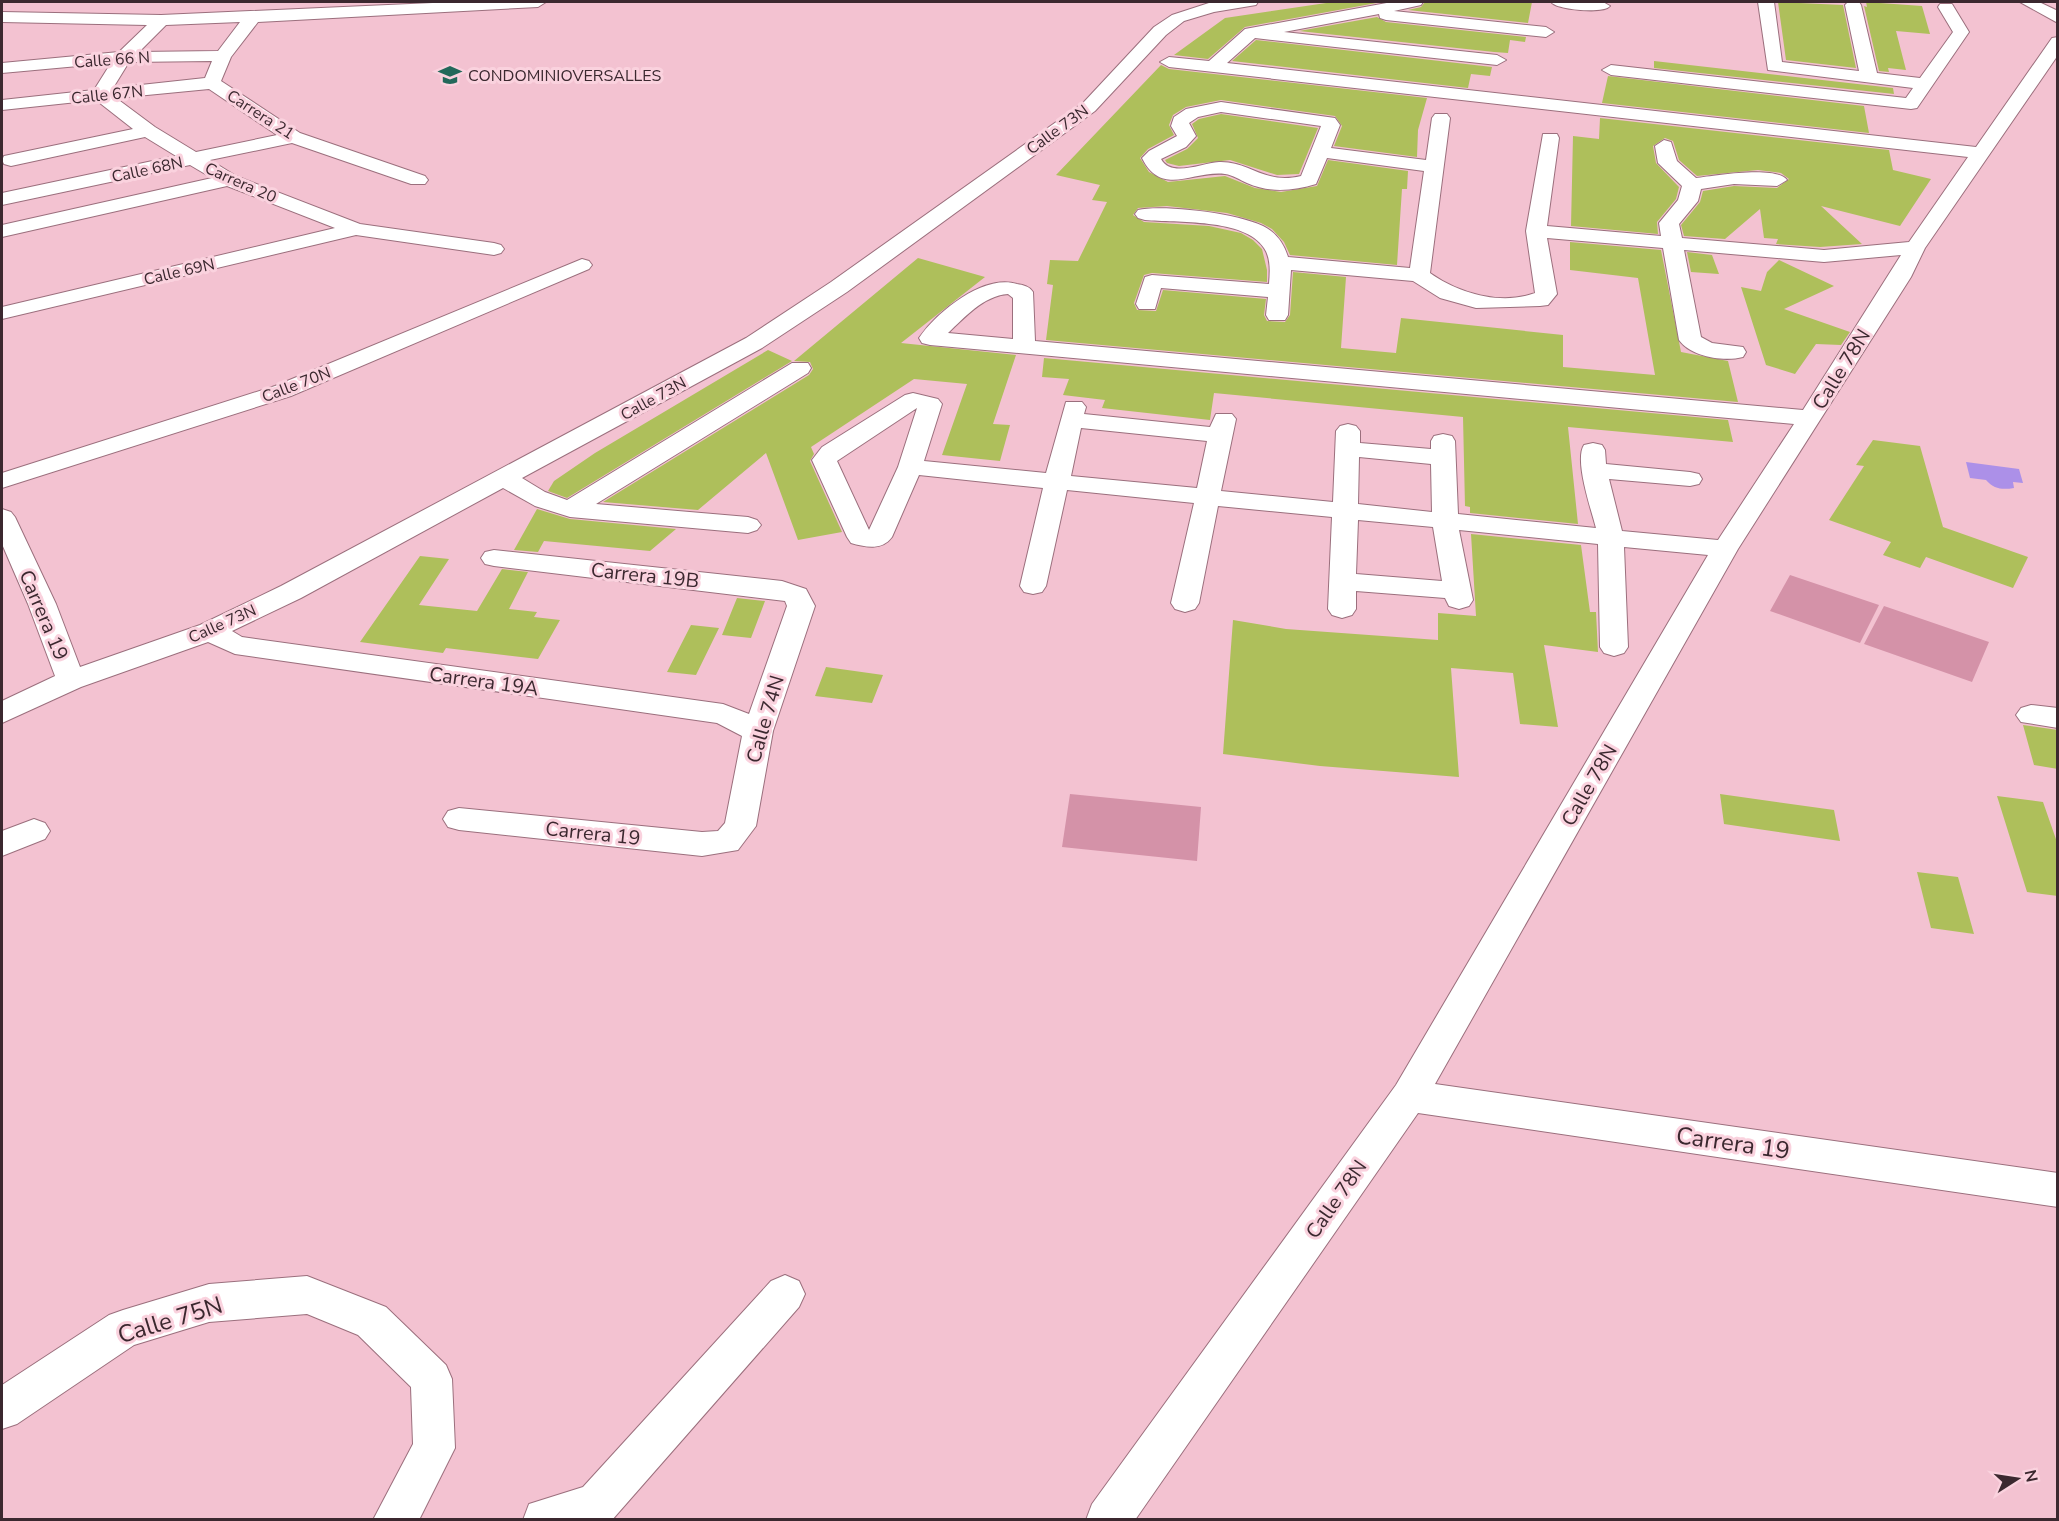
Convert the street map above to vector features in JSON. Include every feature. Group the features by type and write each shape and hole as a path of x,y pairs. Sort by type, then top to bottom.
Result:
{"street":[{"path":"27,17 52,2"},
{"path":"2,17 161,20 538,2"},
{"name":"Calle 73N","path":"2,713 71,680 210,631 291,592 754,343 839,287 1089,107 1160,31 1178,18 1212,7 1250,2"},
{"path":"1212,67 1251,33 1415,2"},
{"path":"1559,2 1602,6"},
{"path":"1766,2 1774,66 1924,84"},
{"path":"2028,2 2058,18"},
{"path":"1853,5 1869,77"},
{"path":"1880,143 1911,104 1961,32 1946,7"},
{"path":"1366,11 1546,32"},
{"name":"Carrera 21","path":"253,17 223,56 212,83 292,136 418,180"},
{"path":"100,95 124,57 161,20"},
{"path":"1251,33 1497,60"},
{"name":"Calle 78N","path":"1116,1518 1409,1095 1725,549 1900,277 1915,248 2058,42"},
{"name":"Calle 66 N","path":"2,68 124,57 223,56"},
{"path":"1169,62 1980,153"},
{"path":"1611,70 1911,104"},
{"name":"Calle 67N","path":"2,105 212,83"},
{"name":"Carrera 20","path":"100,95 192,160 229,180 356,229 494,249"},
{"path":"1221,107 1323,119 1331,125 1321,152 1309,180 1286,184 1256,181 1227,168 1193,173 1161,171 1153,165 1150,158 1160,151 1181,145 1187,136 1180,126 1180,121 1192,113 1221,107"},
{"path":"1419,275 1441,118"},
{"path":"11,160 148,131"},
{"name":"Calle 68N","path":"2,199 192,160 292,136"},
{"path":"1280,263 1419,275 1434,288 1475,304 1492,305 1540,300 1546,294 1536,231 1550,138"},
{"path":"1664,146 1668,163 1692,184 1734,178 1777,180"},
{"path":"1321,152 1434,167"},
{"path":"2,231 229,180"},
{"path":"1692,184 1688,201 1669,223 1690,340 1696,346 1713,351 1735,352"},
{"path":"1150,221 1243,224 1263,232 1273,242 1280,263 1278,315"},
{"name":"Calle 69N","path":"2,313 356,229"},
{"path":"1536,231 1824,256 1915,248"},
{"path":"1824,256 1900,277"},
{"name":"Calle 70N","path":"2,481 283,391 582,265"},
{"path":"1147,304 1152,281 1279,291"},
{"path":"1024,346 1810,418"},
{"path":"570,508 800,368"},
{"path":"913,400 923,400 930,404 910,466 879,537 870,540 860,537 824,460 831,452 913,400"},
{"path":"1033,586 1072,414 1222,427 1210,495 1185,603"},
{"path":"1342,609 1348,440 1443,449 1445,520 1458,595 1344,581"},
{"path":"1614,647 1611,537 1593,460 1690,479"},
{"path":"910,466 1725,549"},
{"path":"506,478 528,495 545,503 570,508 748,525"},
{"path":"712,522 735,500"},
{"name":"Carrera 19","path":"2,518 37,595 71,680"},
{"name":"Carrera 19B","path":"494,558 782,590 796,595"},
{"name":"Calle 74N","path":"727,842 740,826 758,731 801,606 796,595"},
{"name":"Carrera 19A","path":"210,631 235,645 723,714 758,731"},
{"name":"Carrera 19","path":"459,819 702,844 727,842"},
{"path":"2,844 34,831"},
{"name":"Carrera 19","path":"1409,1095 2058,1190"},
{"path":"545,1520 596,1505 785,1294"},
{"name":"Calle 75N","path":"2,1409 123,1329 209,1303 307,1295 372,1321 431,1379 434,1448 395,1520"}],"shaded area":[{"path":"1966,462 2019,469 2023,483 2013,482 2014,488 2002,489 1986,480 1970,478"},
{"path":"1790,575 1879,605 1860,643 1770,611"},
{"path":"1884,606 1989,642 1972,682 1864,644"},
{"path":"1070,794 1201,807 1197,861 1062,847"}],"building":[{"path":"1333,2 1382,2 1245,27 1208,59 1174,55 1225,18"},
{"path":"1425,2 1532,2 1528,23 1408,10 1421,7"},
{"path":"1778,2 1843,5 1856,68 1786,60"},
{"path":"1866,2 1922,6 1930,34 1896,31 1906,70 1888,68 1889,72 1879,71 1864,6 1867,7"},
{"path":"1377,17 1386,22 1526,37 1525,42 1510,40 1508,53 1299,31"},
{"path":"1256,40 1492,67 1490,76 1471,74 1468,88 1232,61"},
{"path":"1654,61 1893,88 1894,94 1654,68"},
{"path":"1161,65 1169,69 1427,98 1418,130 1417,157 1334,146 1342,126 1335,116 1221,100 1186,107 1173,115 1169,125 1174,135 1148,149 1140,158 1149,172 1168,182 1225,176 1255,188 1281,192 1317,186 1328,160 1408,171 1407,189 1402,189 1397,265 1290,255 1284,242 1272,229 1261,223 1227,213 1167,206 1138,208 1133,215 1144,222 1209,226 1241,233 1262,249 1267,282 1152,273 1144,275 1134,303 1137,310 1156,311 1163,290 1266,299 1264,315 1267,321 1285,322 1290,315 1293,272 1346,277 1341,348 1396,353 1401,318 1563,335 1563,367 1655,375 1638,278 1570,270 1570,242 1661,250 1681,352 1728,361 1738,402 1046,340 1053,285 1047,284 1050,260 1078,261 1107,202 1092,200 1100,185 1056,175"},
{"path":"1608,76 1864,106 1869,133 1602,103"},
{"path":"1221,114 1318,128 1299,174 1277,175 1230,160 1179,166 1167,163 1165,160 1187,149 1198,138 1192,124 1199,119"},
{"path":"1600,118 1889,150 1893,170 1931,179 1900,226 1821,206 1862,244 1820,247 1776,244 1778,239 1764,238 1760,209 1725,239 1684,236 1681,225 1700,202 1703,191 1734,186 1777,188 1789,179 1781,173 1758,170 1697,176 1679,160 1673,141 1665,138 1653,146 1656,163 1679,187 1676,199 1657,222 1658,234 1571,226 1573,136 1599,139"},
{"path":"1687,252 1712,255 1719,274 1691,272"},
{"path":"918,258 985,277 901,343 1016,355 993,424 1010,425 1000,461 942,455 967,384 914,379 811,447 814,454 810,461 842,532 798,540 766,453 698,510 603,502 809,375 813,369 810,362 794,361"},
{"path":"1779,260 1834,286 1784,309 1850,332 1841,345 1816,344 1795,374 1766,365 1741,287 1761,291 1767,272"},
{"path":"768,350 792,361 567,498 548,491 554,481 595,453"},
{"path":"1044,358 1728,420 1733,442 1568,427 1578,524 1470,513 1470,507 1465,506 1463,417 1214,393 1210,420 1102,408 1105,400 1063,395 1069,379 1042,377"},
{"path":"1873,440 1920,446 1943,527 2028,557 2013,588 1926,557 1920,568 1883,555 1891,542 1829,520 1864,466 1856,465"},
{"path":"537,509 570,519 676,529 650,551 544,541 538,552 514,550"},
{"path":"1471,534 1581,545 1590,612 1596,612 1598,652 1544,645 1558,727 1520,724 1513,673 1451,668 1459,777 1320,766 1223,754 1233,620 1286,629 1438,640 1438,613 1476,616"},
{"path":"420,556 449,559 419,605 477,611 502,569 528,572 509,609 537,612 534,617 560,620 538,659 446,648 443,653 360,642"},
{"path":"737,598 765,601 751,638 722,635"},
{"path":"691,625 719,628 696,675 667,672"},
{"path":"826,667 883,675 872,703 815,696"},
{"path":"2023,725 2058,730 2058,769 2034,765"},
{"path":"1720,794 1834,810 1840,841 1724,824"},
{"path":"1997,796 2043,802 2058,845 2058,896 2027,892"},
{"path":"1917,872 1958,877 1974,934 1931,928"}],"place":[{"name":"CONDOMINIOVERSALLES","path":"450,75"}]}
